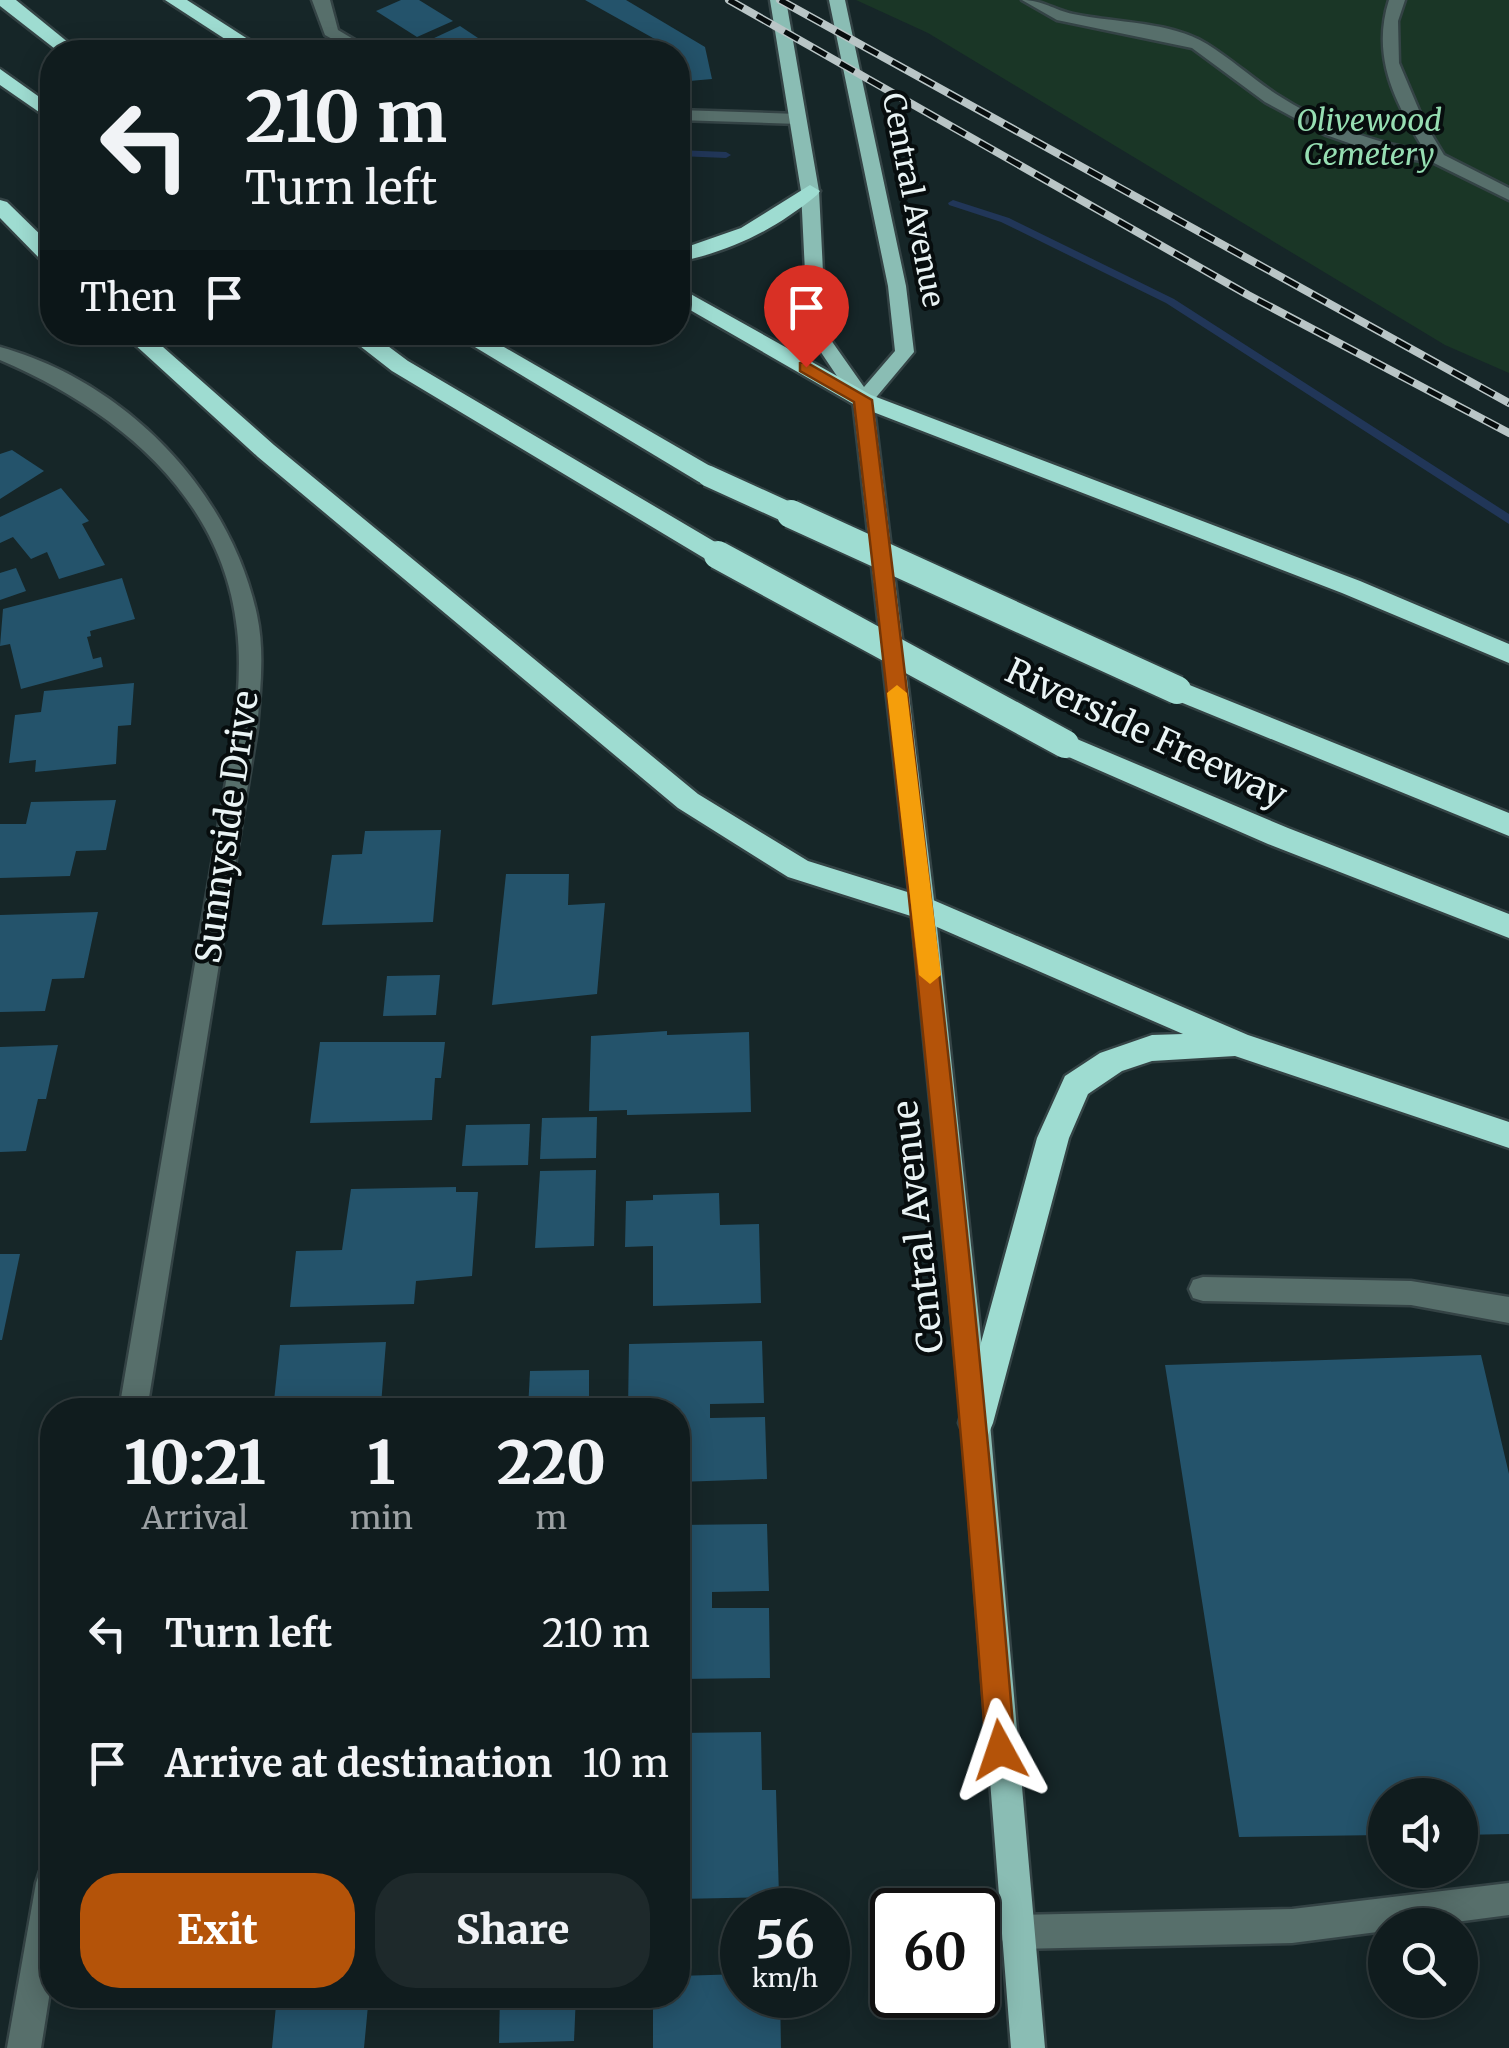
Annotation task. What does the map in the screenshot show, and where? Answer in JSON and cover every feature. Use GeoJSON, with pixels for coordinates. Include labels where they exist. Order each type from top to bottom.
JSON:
{"type":"FeatureCollection","features":[{"type":"Feature","properties":{"kind":"highway"},"geometry":{"type":"LineString","coordinates":[[4,0],[55,40]]}},
{"type":"Feature","properties":{"kind":"highway"},"geometry":{"type":"LineString","coordinates":[[174,0],[239,40]]}},
{"type":"Feature","properties":{"kind":"highway"},"geometry":{"type":"LineString","coordinates":[[0,75],[40,106]]}},
{"type":"Feature","properties":{"kind":"highway"},"geometry":{"type":"LineString","coordinates":[[690,253],[766,227],[810,191]]}},
{"type":"Feature","properties":{"kind":"highway"},"geometry":{"type":"LineString","coordinates":[[0,206],[40,246]]}},
{"type":"Feature","properties":{"kind":"highway"},"geometry":{"type":"LineString","coordinates":[[690,301],[863,400],[1333,580],[1509,654]]}},
{"type":"Feature","properties":{"kind":"highway"},"geometry":{"type":"LineString","coordinates":[[147,345],[266,450],[688,801],[798,868],[923,908],[1239,1044],[1509,1135]]}},
{"type":"Feature","properties":{"kind":"highway","name":"Riverside Freeway"},"geometry":{"type":"LineString","coordinates":[[371,345],[400,366],[718,554],[1064,744],[1278,836],[1509,926]]}},
{"type":"Feature","properties":{"kind":"highway","name":"Riverside Freeway"},"geometry":{"type":"LineString","coordinates":[[483,345],[708,476],[1177,690],[1509,825]]}},
{"type":"Feature","properties":{"kind":"highway"},"geometry":{"type":"LineString","coordinates":[[976,1422],[1053,1138],[1076,1085],[1111,1062],[1152,1048],[1239,1044]]}},
{"type":"Feature","properties":{"kind":"main road","name":"Central Avenue"},"geometry":{"type":"LineString","coordinates":[[778,0],[810,191],[816,333],[863,400],[923,908],[976,1422],[1028,2048]]}},
{"type":"Feature","properties":{"kind":"main road","name":"Central Avenue"},"geometry":{"type":"LineString","coordinates":[[837,0],[897,286],[905,352],[863,400]]}},
{"type":"Feature","properties":{"kind":"street"},"geometry":{"type":"LineString","coordinates":[[1030,0],[1063,17],[1198,44],[1271,98],[1332,131],[1389,151],[1438,158],[1509,195]]}},
{"type":"Feature","properties":{"kind":"street"},"geometry":{"type":"LineString","coordinates":[[1398,0],[1390,56],[1401,99],[1438,158]]}},
{"type":"Feature","properties":{"kind":"street"},"geometry":{"type":"LineString","coordinates":[[325,1],[331,32],[345,40]]}},
{"type":"Feature","properties":{"kind":"street"},"geometry":{"type":"LineString","coordinates":[[690,115],[798,119]]}},
{"type":"Feature","properties":{"kind":"street","name":"Sunnyside Drive"},"geometry":{"type":"LineString","coordinates":[[0,353],[54,374],[93,398],[162,454],[198,494],[223,538],[246,615],[250,673],[246,729],[135,1398]]}},
{"type":"Feature","properties":{"kind":"street"},"geometry":{"type":"LineString","coordinates":[[1203,1289],[1411,1293],[1509,1310]]}},
{"type":"Feature","properties":{"kind":"street"},"geometry":{"type":"LineString","coordinates":[[1016,1932],[1292,1926],[1509,1899]]}},
{"type":"Feature","properties":{"kind":"street"},"geometry":{"type":"LineString","coordinates":[[24,2048],[40,1954]]}},
{"type":"Feature","properties":{"kind":"green space","name":"Olivewood Cemetery"},"geometry":{"type":"Polygon","coordinates":[[[856,0],[1509,0],[1509,373],[1445,345],[928,33],[856,0]]]}},
{"type":"Feature","properties":{"kind":"building"},"geometry":{"type":"Polygon","coordinates":[[[401,0],[419,0],[453,21],[417,37],[376,11],[401,0]]]}},
{"type":"Feature","properties":{"kind":"building"},"geometry":{"type":"Polygon","coordinates":[[[585,0],[626,0],[705,47],[712,79],[690,81],[690,40],[657,40],[585,0]]]}},
{"type":"Feature","properties":{"kind":"building"},"geometry":{"type":"Polygon","coordinates":[[[460,26],[481,40],[434,40],[460,26]]]}},
{"type":"Feature","properties":{"kind":"building"},"geometry":{"type":"Polygon","coordinates":[[[12,450],[44,471],[0,499],[0,454],[12,450]]]}},
{"type":"Feature","properties":{"kind":"building"},"geometry":{"type":"Polygon","coordinates":[[[61,488],[89,521],[82,524],[105,565],[59,579],[47,552],[31,559],[13,537],[0,543],[0,517],[61,488]]]}},
{"type":"Feature","properties":{"kind":"building"},"geometry":{"type":"Polygon","coordinates":[[[16,568],[26,591],[0,600],[0,573],[16,568]]]}},
{"type":"Feature","properties":{"kind":"building"},"geometry":{"type":"Polygon","coordinates":[[[122,578],[135,619],[90,631],[91,636],[87,637],[93,659],[101,657],[103,667],[21,689],[10,644],[0,646],[3,609],[122,578]]]}},
{"type":"Feature","properties":{"kind":"building"},"geometry":{"type":"Polygon","coordinates":[[[134,683],[131,725],[118,726],[116,764],[35,772],[36,760],[9,763],[15,715],[41,712],[44,691],[134,683]]]}},
{"type":"Feature","properties":{"kind":"building"},"geometry":{"type":"Polygon","coordinates":[[[116,800],[106,850],[76,851],[70,876],[0,878],[0,824],[26,824],[31,802],[116,800]]]}},
{"type":"Feature","properties":{"kind":"building"},"geometry":{"type":"Polygon","coordinates":[[[441,830],[433,922],[322,925],[332,855],[362,854],[365,831],[441,830]]]}},
{"type":"Feature","properties":{"kind":"building"},"geometry":{"type":"Polygon","coordinates":[[[506,874],[569,874],[568,905],[605,903],[597,994],[492,1005],[506,874]]]}},
{"type":"Feature","properties":{"kind":"building"},"geometry":{"type":"Polygon","coordinates":[[[98,912],[84,978],[52,979],[45,1011],[0,1012],[0,915],[98,912]]]}},
{"type":"Feature","properties":{"kind":"building"},"geometry":{"type":"Polygon","coordinates":[[[440,975],[436,1015],[383,1016],[387,976],[440,975]]]}},
{"type":"Feature","properties":{"kind":"building"},"geometry":{"type":"Polygon","coordinates":[[[667,1031],[667,1035],[749,1032],[751,1112],[627,1115],[627,1110],[589,1111],[591,1036],[667,1031]]]}},
{"type":"Feature","properties":{"kind":"building"},"geometry":{"type":"Polygon","coordinates":[[[320,1042],[445,1042],[441,1078],[435,1078],[432,1120],[310,1123],[320,1042]]]}},
{"type":"Feature","properties":{"kind":"building"},"geometry":{"type":"Polygon","coordinates":[[[58,1045],[46,1099],[38,1099],[26,1151],[0,1152],[0,1047],[58,1045]]]}},
{"type":"Feature","properties":{"kind":"building"},"geometry":{"type":"Polygon","coordinates":[[[597,1117],[596,1158],[540,1159],[542,1118],[597,1117]]]}},
{"type":"Feature","properties":{"kind":"building"},"geometry":{"type":"Polygon","coordinates":[[[530,1124],[528,1165],[462,1166],[466,1125],[530,1124]]]}},
{"type":"Feature","properties":{"kind":"building"},"geometry":{"type":"Polygon","coordinates":[[[596,1170],[594,1246],[535,1248],[540,1171],[596,1170]]]}},
{"type":"Feature","properties":{"kind":"building"},"geometry":{"type":"Polygon","coordinates":[[[456,1187],[456,1192],[478,1192],[472,1276],[416,1281],[414,1304],[290,1307],[296,1251],[342,1250],[351,1189],[456,1187]]]}},
{"type":"Feature","properties":{"kind":"building"},"geometry":{"type":"Polygon","coordinates":[[[719,1193],[720,1225],[759,1224],[761,1303],[653,1306],[653,1246],[625,1247],[626,1201],[653,1200],[653,1195],[719,1193]]]}},
{"type":"Feature","properties":{"kind":"building"},"geometry":{"type":"Polygon","coordinates":[[[0,1254],[20,1254],[2,1340],[0,1340],[0,1254]]]}},
{"type":"Feature","properties":{"kind":"building"},"geometry":{"type":"Polygon","coordinates":[[[762,1341],[764,1403],[710,1404],[710,1418],[765,1417],[767,1479],[690,1482],[690,1398],[628,1398],[629,1344],[762,1341]]]}},
{"type":"Feature","properties":{"kind":"building"},"geometry":{"type":"Polygon","coordinates":[[[386,1342],[382,1398],[274,1398],[280,1345],[386,1342]]]}},
{"type":"Feature","properties":{"kind":"building"},"geometry":{"type":"Polygon","coordinates":[[[1481,1355],[1509,1474],[1509,1834],[1478,1835],[1478,1778],[1368,1778],[1368,1835],[1239,1837],[1165,1365],[1481,1355]]]}},
{"type":"Feature","properties":{"kind":"building"},"geometry":{"type":"Polygon","coordinates":[[[589,1370],[589,1398],[529,1398],[530,1371],[589,1370]]]}},
{"type":"Feature","properties":{"kind":"building"},"geometry":{"type":"Polygon","coordinates":[[[767,1524],[769,1591],[712,1592],[712,1608],[769,1608],[770,1678],[690,1679],[690,1525],[767,1524]]]}},
{"type":"Feature","properties":{"kind":"building"},"geometry":{"type":"Polygon","coordinates":[[[761,1732],[762,1790],[776,1790],[779,1888],[720,1888],[720,1898],[690,1899],[690,1733],[761,1732]]]}},
{"type":"Feature","properties":{"kind":"building"},"geometry":{"type":"Polygon","coordinates":[[[720,1975],[720,2018],[780,2018],[781,2048],[653,2048],[653,2008],[690,2008],[690,1976],[720,1975]]]}},
{"type":"Feature","properties":{"kind":"building"},"geometry":{"type":"Polygon","coordinates":[[[276,2008],[368,2008],[364,2048],[272,2048],[276,2008]]]}},
{"type":"Feature","properties":{"kind":"building"},"geometry":{"type":"Polygon","coordinates":[[[500,2008],[575,2008],[574,2041],[499,2043],[500,2008]]]}},
{"type":"Feature","properties":{"kind":"waterway"},"geometry":{"type":"LineString","coordinates":[[690,154],[726,155]]}},
{"type":"Feature","properties":{"kind":"waterway"},"geometry":{"type":"LineString","coordinates":[[953,203],[1005,220],[1170,301],[1509,520]]}},
{"type":"Feature","properties":{"kind":"railway"},"geometry":{"type":"LineString","coordinates":[[729,0],[1248,295],[1509,433]]}},
{"type":"Feature","properties":{"kind":"railway"},"geometry":{"type":"LineString","coordinates":[[780,0],[1509,403]]}},
{"type":"Feature","properties":{"kind":"slow traffic"},"geometry":{"type":"LineString","coordinates":[[897,693],[930,975]]}},
{"type":"Feature","properties":{"kind":"route"},"geometry":{"type":"LineString","coordinates":[[806,367],[863,400],[923,908],[976,1422],[1000,1750]]}}]}
